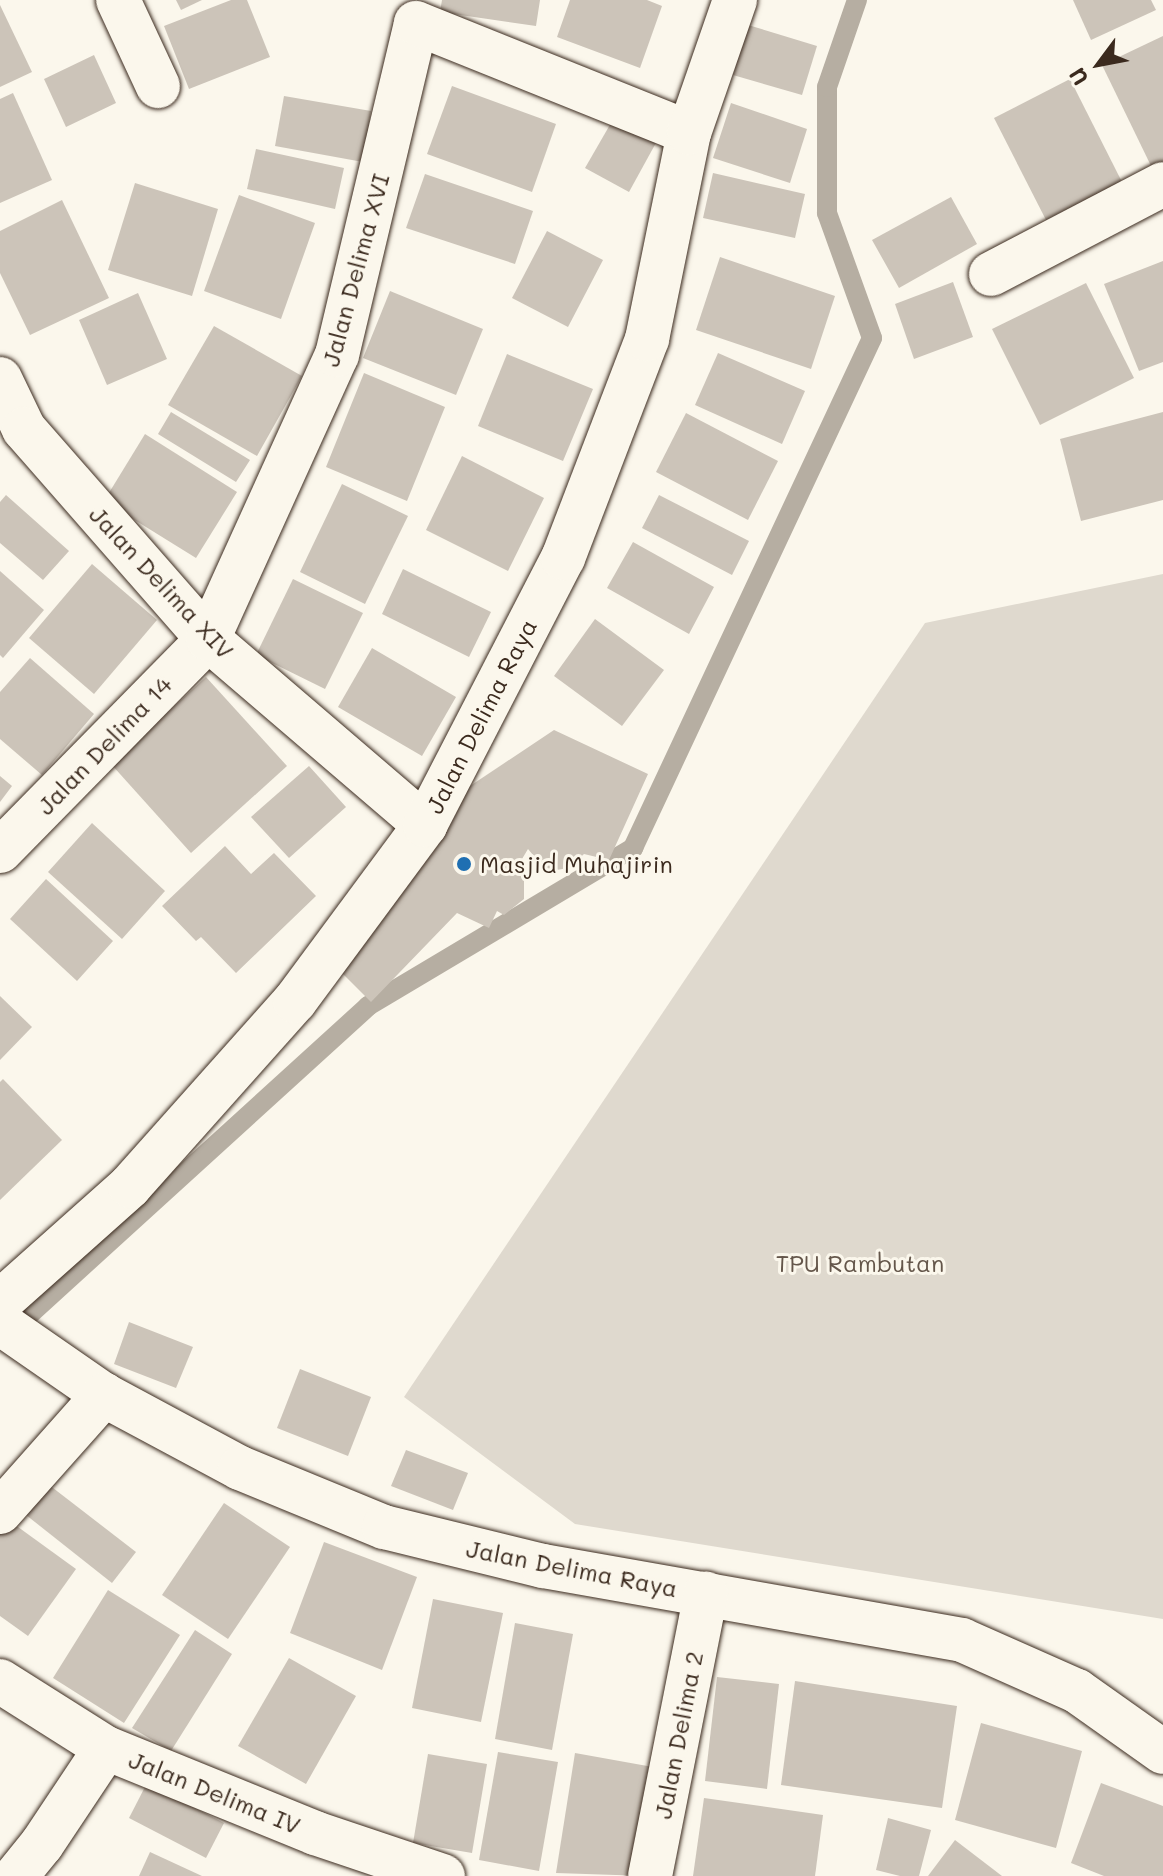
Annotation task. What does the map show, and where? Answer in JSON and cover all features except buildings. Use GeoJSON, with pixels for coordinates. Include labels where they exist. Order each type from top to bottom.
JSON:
{"type":"FeatureCollection","features":[{"type":"Feature","properties":{"kind":"street"},"geometry":{"type":"LineString","coordinates":[[118,0],[158,86]]}},
{"type":"Feature","properties":{"kind":"street","name":"Jalan Delima Raya"},"geometry":{"type":"LineString","coordinates":[[0,1302],[130,1186],[285,1012],[425,825],[563,558],[647,339],[689,133],[735,0]]}},
{"type":"Feature","properties":{"kind":"street","name":"Jalan Delima XVI"},"geometry":{"type":"LineString","coordinates":[[208,639],[337,355],[417,11],[689,133]]}},
{"type":"Feature","properties":{"kind":"street"},"geometry":{"type":"LineString","coordinates":[[991,274],[1163,184]]}},
{"type":"Feature","properties":{"kind":"street","name":"Jalan Delima XIV"},"geometry":{"type":"LineString","coordinates":[[0,379],[12,442],[208,639],[425,825]]}},
{"type":"Feature","properties":{"kind":"street","name":"Jalan Delima 14"},"geometry":{"type":"LineString","coordinates":[[0,851],[208,639]]}},
{"type":"Feature","properties":{"kind":"street","name":"Jalan Delima Raya"},"geometry":{"type":"LineString","coordinates":[[0,1323],[104,1395],[240,1468],[384,1527],[543,1566],[962,1640],[1077,1691],[1163,1752]]}},
{"type":"Feature","properties":{"kind":"street"},"geometry":{"type":"LineString","coordinates":[[0,1512],[104,1395]]}},
{"type":"Feature","properties":{"kind":"street","name":"Jalan Delima 2"},"geometry":{"type":"LineString","coordinates":[[650,1876],[706,1594]]}},
{"type":"Feature","properties":{"kind":"street","name":"Jalan Delima IV"},"geometry":{"type":"LineString","coordinates":[[0,1681],[106,1748],[315,1833],[443,1876]]}},
{"type":"Feature","properties":{"kind":"street"},"geometry":{"type":"LineString","coordinates":[[16,1876],[42,1844],[106,1748]]}},
{"type":"Feature","properties":{"kind":"green space","name":"TPU Rambutan"},"geometry":{"type":"Polygon","coordinates":[[[1163,574],[1163,1619],[575,1524],[404,1397],[925,623],[1163,574]]]}},
{"type":"Feature","properties":{"kind":"waterway"},"geometry":{"type":"LineString","coordinates":[[9,1333],[368,1006],[633,848],[872,338],[827,213],[827,87],[857,0]]}},
{"type":"Feature","properties":{"kind":"place","name":"Masjid Muhajirin"},"geometry":{"type":"Point","coordinates":[464,864]}}]}
